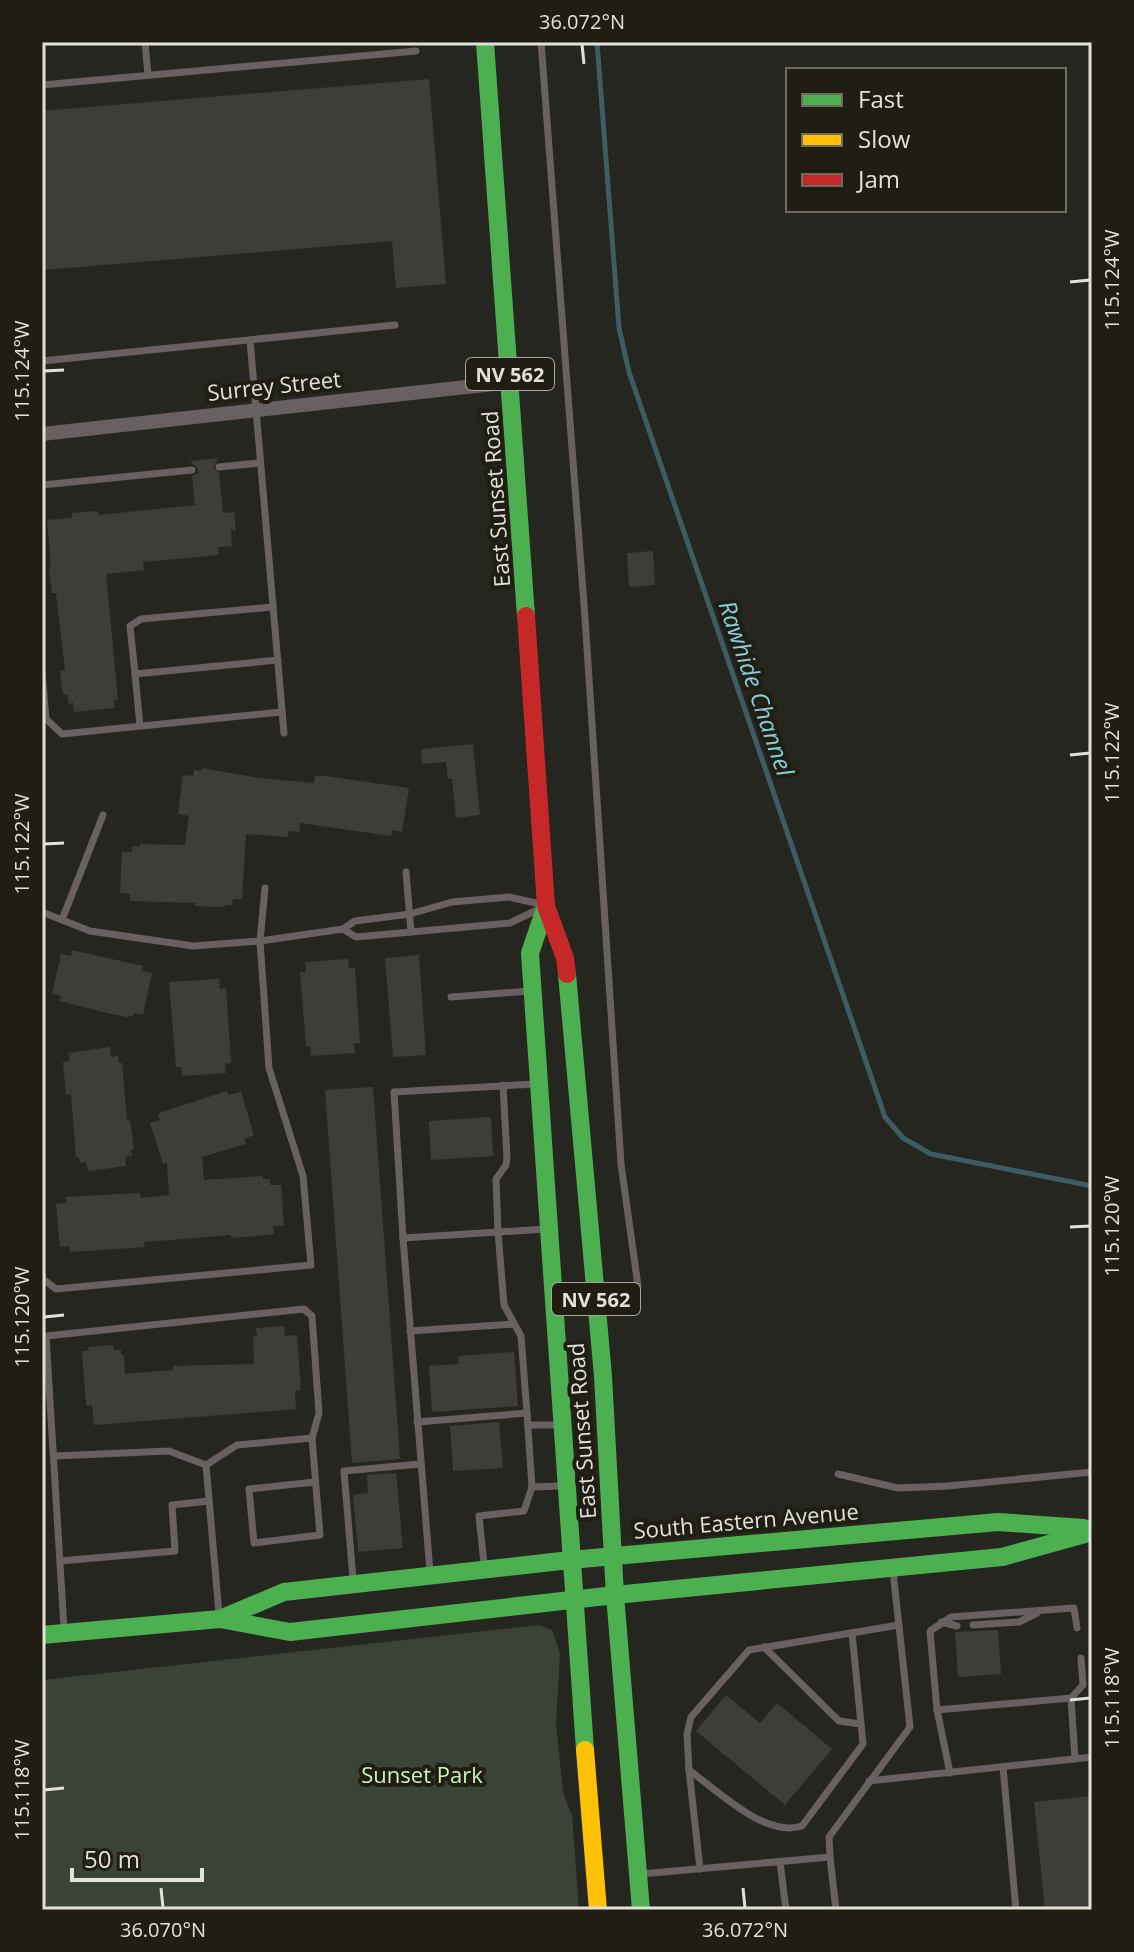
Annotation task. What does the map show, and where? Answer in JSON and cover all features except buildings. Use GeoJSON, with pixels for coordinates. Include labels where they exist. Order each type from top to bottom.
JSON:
{"type":"FeatureCollection","features":[{"type":"Feature","properties":{"kind":"main road","name":"East Sunset Road"},"geometry":{"type":"LineString","coordinates":[[485,42],[546,906],[565,958],[574,1042],[603,1376],[615,1595],[641,1910]]}},
{"type":"Feature","properties":{"kind":"main road","name":"East Sunset Road"},"geometry":{"type":"LineString","coordinates":[[546,906],[530,953],[570,1560],[598,1910]]}},
{"type":"Feature","properties":{"kind":"main road","name":"South Eastern Avenue"},"geometry":{"type":"LineString","coordinates":[[220,1619],[284,1592],[570,1560],[998,1522],[1092,1530]]}},
{"type":"Feature","properties":{"kind":"main road","name":"South Eastern Avenue"},"geometry":{"type":"LineString","coordinates":[[42,1635],[220,1619],[290,1632],[615,1595],[1002,1557],[1092,1530]]}},
{"type":"Feature","properties":{"kind":"street","name":"Surrey Street"},"geometry":{"type":"LineString","coordinates":[[42,434],[511,382]]}},
{"type":"Feature","properties":{"kind":"lane"},"geometry":{"type":"LineString","coordinates":[[145,42],[148,75]]}},
{"type":"Feature","properties":{"kind":"lane"},"geometry":{"type":"LineString","coordinates":[[541,42],[585,618],[621,1164],[638,1286]]}},
{"type":"Feature","properties":{"kind":"lane"},"geometry":{"type":"LineString","coordinates":[[42,85],[416,51]]}},
{"type":"Feature","properties":{"kind":"lane"},"geometry":{"type":"LineString","coordinates":[[42,361],[395,325]]}},
{"type":"Feature","properties":{"kind":"lane"},"geometry":{"type":"LineString","coordinates":[[250,340],[284,733]]}},
{"type":"Feature","properties":{"kind":"lane"},"geometry":{"type":"LineString","coordinates":[[219,467],[260,463]]}},
{"type":"Feature","properties":{"kind":"lane"},"geometry":{"type":"LineString","coordinates":[[42,485],[192,470]]}},
{"type":"Feature","properties":{"kind":"lane"},"geometry":{"type":"LineString","coordinates":[[140,726],[130,626],[141,619],[273,607]]}},
{"type":"Feature","properties":{"kind":"lane"},"geometry":{"type":"LineString","coordinates":[[135,674],[278,660]]}},
{"type":"Feature","properties":{"kind":"lane"},"geometry":{"type":"LineString","coordinates":[[42,672],[46,719],[62,734],[282,712]]}},
{"type":"Feature","properties":{"kind":"lane"},"geometry":{"type":"LineString","coordinates":[[62,920],[103,815]]}},
{"type":"Feature","properties":{"kind":"lane"},"geometry":{"type":"LineString","coordinates":[[406,872],[411,932]]}},
{"type":"Feature","properties":{"kind":"lane"},"geometry":{"type":"LineString","coordinates":[[42,1273],[43,1279],[56,1289],[311,1265],[303,1176],[269,1068],[260,941],[265,888]]}},
{"type":"Feature","properties":{"kind":"lane"},"geometry":{"type":"LineString","coordinates":[[42,912],[90,931],[193,946],[260,941],[343,929],[355,921],[410,914],[452,902],[509,897],[546,906]]}},
{"type":"Feature","properties":{"kind":"lane"},"geometry":{"type":"LineString","coordinates":[[343,929],[356,937],[510,923],[546,906]]}},
{"type":"Feature","properties":{"kind":"lane"},"geometry":{"type":"LineString","coordinates":[[451,997],[532,991]]}},
{"type":"Feature","properties":{"kind":"lane"},"geometry":{"type":"LineString","coordinates":[[430,1575],[394,1092],[539,1084]]}},
{"type":"Feature","properties":{"kind":"lane"},"geometry":{"type":"LineString","coordinates":[[485,1569],[479,1516],[524,1511],[532,1487],[521,1336],[505,1312],[498,1232],[496,1179],[506,1165],[507,1157],[503,1085]]}},
{"type":"Feature","properties":{"kind":"lane"},"geometry":{"type":"LineString","coordinates":[[403,1238],[548,1229]]}},
{"type":"Feature","properties":{"kind":"lane"},"geometry":{"type":"LineString","coordinates":[[65,1633],[46,1336],[304,1309],[312,1316],[319,1413],[312,1438],[320,1535],[254,1543],[249,1489],[315,1482]]}},
{"type":"Feature","properties":{"kind":"lane"},"geometry":{"type":"LineString","coordinates":[[410,1331],[514,1324]]}},
{"type":"Feature","properties":{"kind":"lane"},"geometry":{"type":"LineString","coordinates":[[417,1422],[527,1413]]}},
{"type":"Feature","properties":{"kind":"lane"},"geometry":{"type":"LineString","coordinates":[[528,1425],[561,1425]]}},
{"type":"Feature","properties":{"kind":"lane"},"geometry":{"type":"LineString","coordinates":[[206,1465],[237,1445],[312,1438]]}},
{"type":"Feature","properties":{"kind":"lane"},"geometry":{"type":"LineString","coordinates":[[55,1456],[169,1451],[206,1465]]}},
{"type":"Feature","properties":{"kind":"lane"},"geometry":{"type":"LineString","coordinates":[[354,1584],[344,1471],[420,1464]]}},
{"type":"Feature","properties":{"kind":"lane"},"geometry":{"type":"LineString","coordinates":[[206,1465],[220,1619]]}},
{"type":"Feature","properties":{"kind":"lane"},"geometry":{"type":"LineString","coordinates":[[838,1474],[898,1488],[1092,1472]]}},
{"type":"Feature","properties":{"kind":"lane"},"geometry":{"type":"LineString","coordinates":[[532,1487],[565,1486]]}},
{"type":"Feature","properties":{"kind":"lane"},"geometry":{"type":"LineString","coordinates":[[60,1561],[175,1551],[172,1505],[209,1501]]}},
{"type":"Feature","properties":{"kind":"lane"},"geometry":{"type":"LineString","coordinates":[[836,1910],[829,1837],[910,1727],[893,1569]]}},
{"type":"Feature","properties":{"kind":"lane"},"geometry":{"type":"LineString","coordinates":[[950,1773],[937,1710],[930,1631],[951,1617],[1074,1608],[1077,1628]]}},
{"type":"Feature","properties":{"kind":"lane"},"geometry":{"type":"LineString","coordinates":[[973,1625],[1019,1622],[1042,1611]]}},
{"type":"Feature","properties":{"kind":"lane"},"geometry":{"type":"LineString","coordinates":[[941,1622],[957,1626]]}},
{"type":"Feature","properties":{"kind":"lane"},"geometry":{"type":"LineString","coordinates":[[700,1869],[689,1770],[687,1734],[691,1717],[749,1650],[899,1625]]}},
{"type":"Feature","properties":{"kind":"lane"},"geometry":{"type":"LineString","coordinates":[[689,1770],[766,1825],[790,1830],[802,1826],[863,1744],[852,1633]]}},
{"type":"Feature","properties":{"kind":"lane"},"geometry":{"type":"LineString","coordinates":[[764,1647],[839,1721],[861,1724]]}},
{"type":"Feature","properties":{"kind":"lane"},"geometry":{"type":"LineString","coordinates":[[937,1710],[1071,1698],[1083,1685],[1081,1658]]}},
{"type":"Feature","properties":{"kind":"lane"},"geometry":{"type":"LineString","coordinates":[[1071,1698],[1075,1759]]}},
{"type":"Feature","properties":{"kind":"lane"},"geometry":{"type":"LineString","coordinates":[[869,1781],[1092,1757]]}},
{"type":"Feature","properties":{"kind":"lane"},"geometry":{"type":"LineString","coordinates":[[1003,1767],[1016,1910]]}},
{"type":"Feature","properties":{"kind":"lane"},"geometry":{"type":"LineString","coordinates":[[638,1875],[830,1857]]}},
{"type":"Feature","properties":{"kind":"lane"},"geometry":{"type":"LineString","coordinates":[[780,1862],[786,1910]]}},
{"type":"Feature","properties":{"kind":"green space","name":"Sunset Park"},"geometry":{"type":"Polygon","coordinates":[[[540,1625],[552,1630],[560,1653],[556,1723],[563,1792],[572,1816],[579,1910],[42,1910],[42,1680],[540,1625]]]}},
{"type":"Feature","properties":{"kind":"waterway","name":"Rawhide Channel"},"geometry":{"type":"LineString","coordinates":[[597,42],[619,328],[629,372],[885,1117],[903,1138],[931,1154],[1092,1186]]}},
{"type":"Feature","properties":{"kind":"traffic: fast"},"geometry":{"type":"LineString","coordinates":[[485,42],[526,616]]}},
{"type":"Feature","properties":{"kind":"traffic: fast"},"geometry":{"type":"LineString","coordinates":[[546,906],[530,953],[585,1750]]}},
{"type":"Feature","properties":{"kind":"traffic: fast"},"geometry":{"type":"LineString","coordinates":[[567,974],[603,1376],[615,1595],[641,1910]]}},
{"type":"Feature","properties":{"kind":"traffic: fast"},"geometry":{"type":"LineString","coordinates":[[220,1619],[284,1592],[570,1560],[998,1522],[1084,1528]]}},
{"type":"Feature","properties":{"kind":"traffic: fast"},"geometry":{"type":"LineString","coordinates":[[42,1635],[220,1619],[290,1632],[615,1595],[1002,1557],[1092,1532]]}},
{"type":"Feature","properties":{"kind":"traffic: slow"},"geometry":{"type":"LineString","coordinates":[[585,1750],[598,1910]]}},
{"type":"Feature","properties":{"kind":"traffic: jam"},"geometry":{"type":"LineString","coordinates":[[526,616],[546,906],[565,958],[567,974]]}}]}
